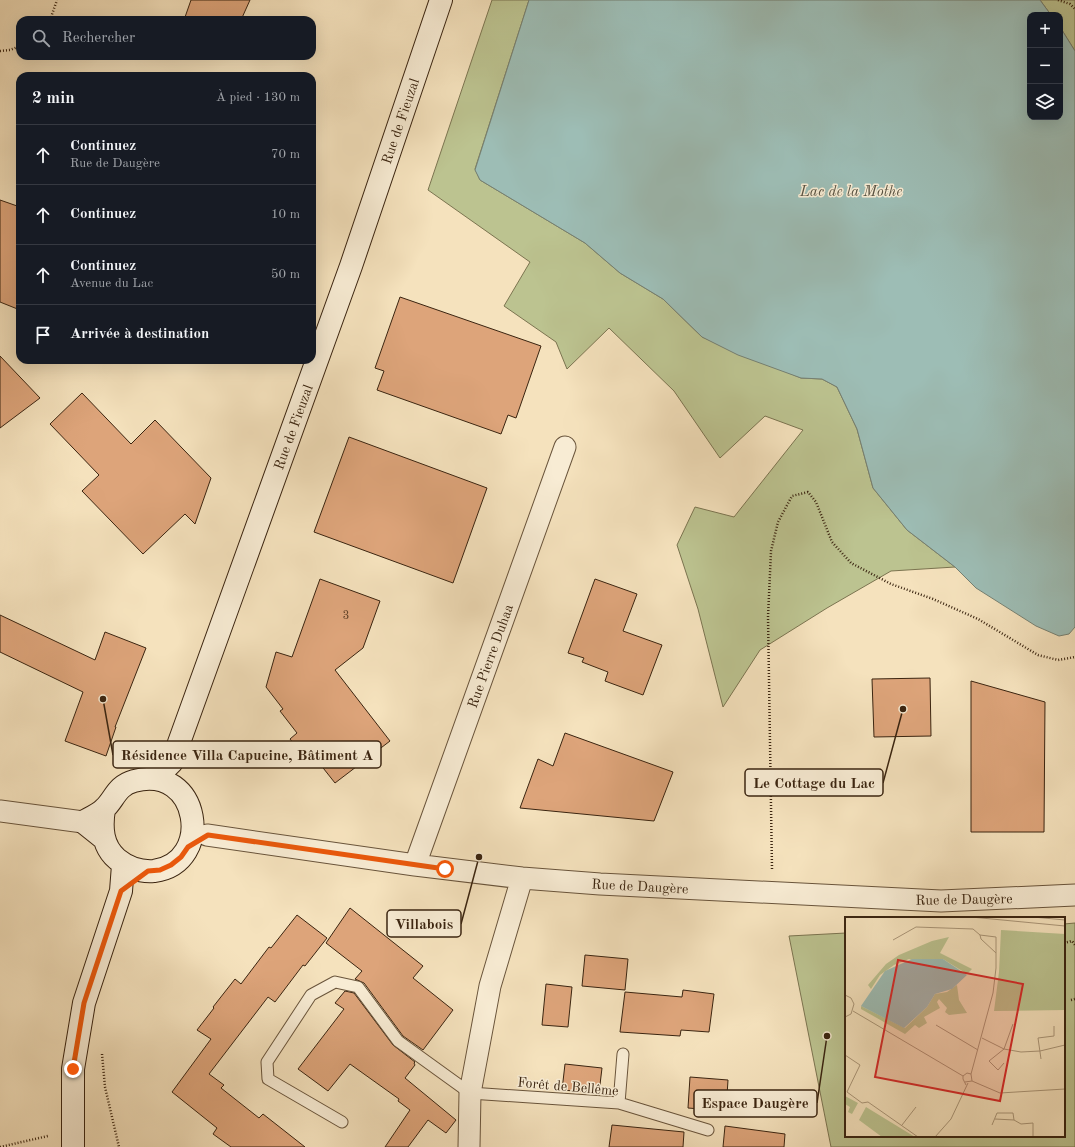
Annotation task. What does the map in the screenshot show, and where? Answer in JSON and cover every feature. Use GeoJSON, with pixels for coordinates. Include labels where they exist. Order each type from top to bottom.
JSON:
{"type":"FeatureCollection","features":[{"type":"Feature","properties":{"kind":"street","name":"Rue de Fieuzal"},"geometry":{"type":"LineString","coordinates":[[316,363],[351,266],[441,0]]}},
{"type":"Feature","properties":{"kind":"street","name":"Rue de Fieuzal"},"geometry":{"type":"LineString","coordinates":[[155,779],[172,762],[316,364]]}},
{"type":"Feature","properties":{"kind":"street","name":"Rue Pierre Duhaa"},"geometry":{"type":"LineString","coordinates":[[415,865],[565,447]]}},
{"type":"Feature","properties":{"kind":"street"},"geometry":{"type":"LineString","coordinates":[[172,762],[180,792]]}},
{"type":"Feature","properties":{"kind":"street"},"geometry":{"type":"LineString","coordinates":[[0,811],[84,822],[103,838],[115,857],[123,864],[135,870],[160,870],[171,865],[181,857],[188,847],[208,835],[193,818],[189,804],[180,792],[169,784],[155,779],[134,781],[116,792],[104,809],[84,822]]}},
{"type":"Feature","properties":{"kind":"street"},"geometry":{"type":"LineString","coordinates":[[103,838],[102,823],[104,809]]}},
{"type":"Feature","properties":{"kind":"street"},"geometry":{"type":"LineString","coordinates":[[188,847],[193,818]]}},
{"type":"Feature","properties":{"kind":"street","name":"Rue de Daugère"},"geometry":{"type":"LineString","coordinates":[[208,835],[415,865],[522,878],[771,893],[941,901],[1075,895]]}},
{"type":"Feature","properties":{"kind":"street"},"geometry":{"type":"LineString","coordinates":[[73,1147],[73,1069],[84,1003],[121,891],[123,864]]}},
{"type":"Feature","properties":{"kind":"street"},"geometry":{"type":"LineString","coordinates":[[121,891],[148,871]]}},
{"type":"Feature","properties":{"kind":"street"},"geometry":{"type":"LineString","coordinates":[[469,1147],[470,1093],[490,986],[522,878]]}},
{"type":"Feature","properties":{"kind":"lane"},"geometry":{"type":"LineString","coordinates":[[342,1122],[268,1079],[267,1062],[311,995],[335,982],[358,987],[398,1041],[470,1093]]}},
{"type":"Feature","properties":{"kind":"lane"},"geometry":{"type":"LineString","coordinates":[[619,1104],[623,1054]]}},
{"type":"Feature","properties":{"kind":"lane","name":"Forêt de Bellême"},"geometry":{"type":"LineString","coordinates":[[470,1093],[619,1104],[708,1130]]}},
{"type":"Feature","properties":{"kind":"path"},"geometry":{"type":"LineString","coordinates":[[51,16],[57,0]]}},
{"type":"Feature","properties":{"kind":"path"},"geometry":{"type":"LineString","coordinates":[[1058,0],[1070,4],[1075,9]]}},
{"type":"Feature","properties":{"kind":"path"},"geometry":{"type":"LineString","coordinates":[[0,51],[16,48]]}},
{"type":"Feature","properties":{"kind":"path"},"geometry":{"type":"LineString","coordinates":[[771,893],[768,617],[771,551],[778,522],[792,496],[808,492],[816,502],[832,542],[851,562],[891,584],[933,599],[978,619],[1038,655],[1058,660],[1075,656]]}},
{"type":"Feature","properties":{"kind":"path"},"geometry":{"type":"LineString","coordinates":[[1065,943],[1072,941],[1075,945]]}},
{"type":"Feature","properties":{"kind":"path"},"geometry":{"type":"LineString","coordinates":[[1070,1000],[1075,999]]}},
{"type":"Feature","properties":{"kind":"path"},"geometry":{"type":"LineString","coordinates":[[102,1047],[105,1087],[119,1147]]}},
{"type":"Feature","properties":{"kind":"green space"},"geometry":{"type":"Polygon","coordinates":[[[492,0],[529,0],[475,169],[480,180],[585,243],[620,273],[663,299],[702,337],[801,378],[822,379],[837,387],[857,429],[873,488],[907,530],[955,567],[891,571],[827,608],[760,650],[723,707],[698,609],[677,545],[695,507],[734,517],[803,430],[765,416],[720,458],[674,391],[609,328],[567,369],[556,342],[504,306],[530,262],[428,190],[492,0]]]}},
{"type":"Feature","properties":{"kind":"green space"},"geometry":{"type":"Polygon","coordinates":[[[1040,0],[1075,0],[1075,51],[1063,32],[1063,12],[1049,12],[1040,0]]]}},
{"type":"Feature","properties":{"kind":"green space"},"geometry":{"type":"Polygon","coordinates":[[[1075,923],[1075,1147],[831,1147],[789,936],[845,933],[845,1137],[1065,1137],[1065,924],[1075,923]]]}},
{"type":"Feature","properties":{"kind":"water","name":"Lac de la Mothe"},"geometry":{"type":"Polygon","coordinates":[[[529,0],[1040,0],[1049,12],[1027,12],[1027,120],[1063,120],[1063,32],[1075,51],[1075,627],[1069,634],[1059,636],[1036,626],[976,588],[955,567],[907,530],[873,488],[857,429],[837,387],[822,379],[801,378],[738,355],[702,337],[663,299],[620,273],[585,243],[480,180],[475,170],[529,0]]]}},
{"type":"Feature","properties":{"kind":"building"},"geometry":{"type":"Polygon","coordinates":[[[191,0],[250,0],[243,16],[185,16],[191,0]]]}},
{"type":"Feature","properties":{"kind":"building"},"geometry":{"type":"Polygon","coordinates":[[[0,200],[16,206],[16,308],[0,302],[0,200]]]}},
{"type":"Feature","properties":{"kind":"building"},"geometry":{"type":"Polygon","coordinates":[[[400,297],[541,346],[516,418],[508,415],[501,434],[377,390],[384,371],[375,368],[400,297]]]}},
{"type":"Feature","properties":{"kind":"building"},"geometry":{"type":"Polygon","coordinates":[[[0,356],[40,398],[0,428],[0,356]]]}},
{"type":"Feature","properties":{"kind":"building"},"geometry":{"type":"Polygon","coordinates":[[[82,393],[131,444],[155,420],[211,478],[195,524],[185,514],[143,554],[82,491],[99,475],[50,424],[82,393]]]}},
{"type":"Feature","properties":{"kind":"building"},"geometry":{"type":"Polygon","coordinates":[[[349,437],[487,488],[453,583],[314,532],[349,437]]]}},
{"type":"Feature","properties":{"kind":"building"},"geometry":{"type":"Polygon","coordinates":[[[320,579],[380,601],[363,648],[335,670],[390,741],[335,783],[316,759],[310,765],[290,739],[297,733],[280,711],[283,709],[266,687],[276,652],[292,657],[320,579]]]}},
{"type":"Feature","properties":{"kind":"building"},"geometry":{"type":"Polygon","coordinates":[[[595,579],[637,594],[623,631],[662,645],[643,695],[605,681],[608,672],[582,662],[584,658],[568,653],[595,579]]]}},
{"type":"Feature","properties":{"kind":"building"},"geometry":{"type":"Polygon","coordinates":[[[0,615],[95,660],[105,632],[146,648],[115,727],[106,756],[65,741],[83,692],[0,652],[0,615]]]}},
{"type":"Feature","properties":{"kind":"building"},"geometry":{"type":"Polygon","coordinates":[[[930,678],[931,736],[874,737],[872,679],[930,678]]]}},
{"type":"Feature","properties":{"kind":"building"},"geometry":{"type":"Polygon","coordinates":[[[971,681],[1045,702],[1044,832],[971,832],[971,681]]]}},
{"type":"Feature","properties":{"kind":"building"},"geometry":{"type":"Polygon","coordinates":[[[565,733],[673,772],[654,821],[520,808],[538,759],[553,766],[565,733]]]}},
{"type":"Feature","properties":{"kind":"building"},"geometry":{"type":"Polygon","coordinates":[[[350,908],[423,966],[413,978],[453,1010],[423,1050],[403,1036],[364,983],[355,979],[362,971],[326,943],[350,908]]]}},
{"type":"Feature","properties":{"kind":"building"},"geometry":{"type":"Polygon","coordinates":[[[297,915],[327,938],[305,966],[303,965],[275,1002],[268,997],[209,1074],[224,1085],[221,1088],[259,1118],[263,1114],[305,1147],[231,1147],[213,1134],[217,1128],[172,1092],[211,1039],[197,1030],[214,1008],[213,1007],[235,979],[241,984],[269,947],[271,948],[297,915]]]}},
{"type":"Feature","properties":{"kind":"building"},"geometry":{"type":"Polygon","coordinates":[[[585,955],[628,959],[625,990],[582,986],[585,955]]]}},
{"type":"Feature","properties":{"kind":"building"},"geometry":{"type":"Polygon","coordinates":[[[546,984],[572,987],[568,1027],[542,1025],[546,984]]]}},
{"type":"Feature","properties":{"kind":"building"},"geometry":{"type":"Polygon","coordinates":[[[683,990],[714,994],[709,1032],[681,1030],[680,1036],[620,1032],[625,992],[682,997],[683,990]]]}},
{"type":"Feature","properties":{"kind":"building"},"geometry":{"type":"Polygon","coordinates":[[[345,991],[354,993],[393,1045],[415,1062],[415,1065],[405,1078],[456,1120],[446,1133],[428,1120],[408,1147],[385,1147],[410,1110],[398,1101],[399,1099],[350,1064],[328,1091],[298,1069],[344,1009],[335,1003],[345,991]]]}},
{"type":"Feature","properties":{"kind":"building"},"geometry":{"type":"Polygon","coordinates":[[[565,1064],[602,1068],[599,1093],[562,1090],[565,1064]]]}},
{"type":"Feature","properties":{"kind":"building"},"geometry":{"type":"Polygon","coordinates":[[[690,1077],[728,1080],[726,1111],[688,1108],[690,1077]]]}},
{"type":"Feature","properties":{"kind":"building"},"geometry":{"type":"Polygon","coordinates":[[[612,1125],[684,1132],[683,1147],[609,1147],[612,1125]]]}},
{"type":"Feature","properties":{"kind":"building"},"geometry":{"type":"Polygon","coordinates":[[[725,1126],[785,1134],[784,1147],[723,1147],[725,1126]]]}},
{"type":"Feature","properties":{"kind":"place","name":"Résidence Villa Capucine, Bâtiment A"},"geometry":{"type":"Point","coordinates":[103,699]}},
{"type":"Feature","properties":{"kind":"place","name":"Le Cottage du Lac"},"geometry":{"type":"Point","coordinates":[903,709]}},
{"type":"Feature","properties":{"kind":"place","name":"Villabois"},"geometry":{"type":"Point","coordinates":[479,857]}},
{"type":"Feature","properties":{"kind":"place","name":"Espace Daugère"},"geometry":{"type":"Point","coordinates":[827,1036]}},
{"type":"Feature","properties":{"kind":"route"},"geometry":{"type":"LineString","coordinates":[[73,1069],[84,1003],[121,891],[148,871],[160,870],[171,865],[181,857],[188,847],[208,835],[445,869]]}}]}
